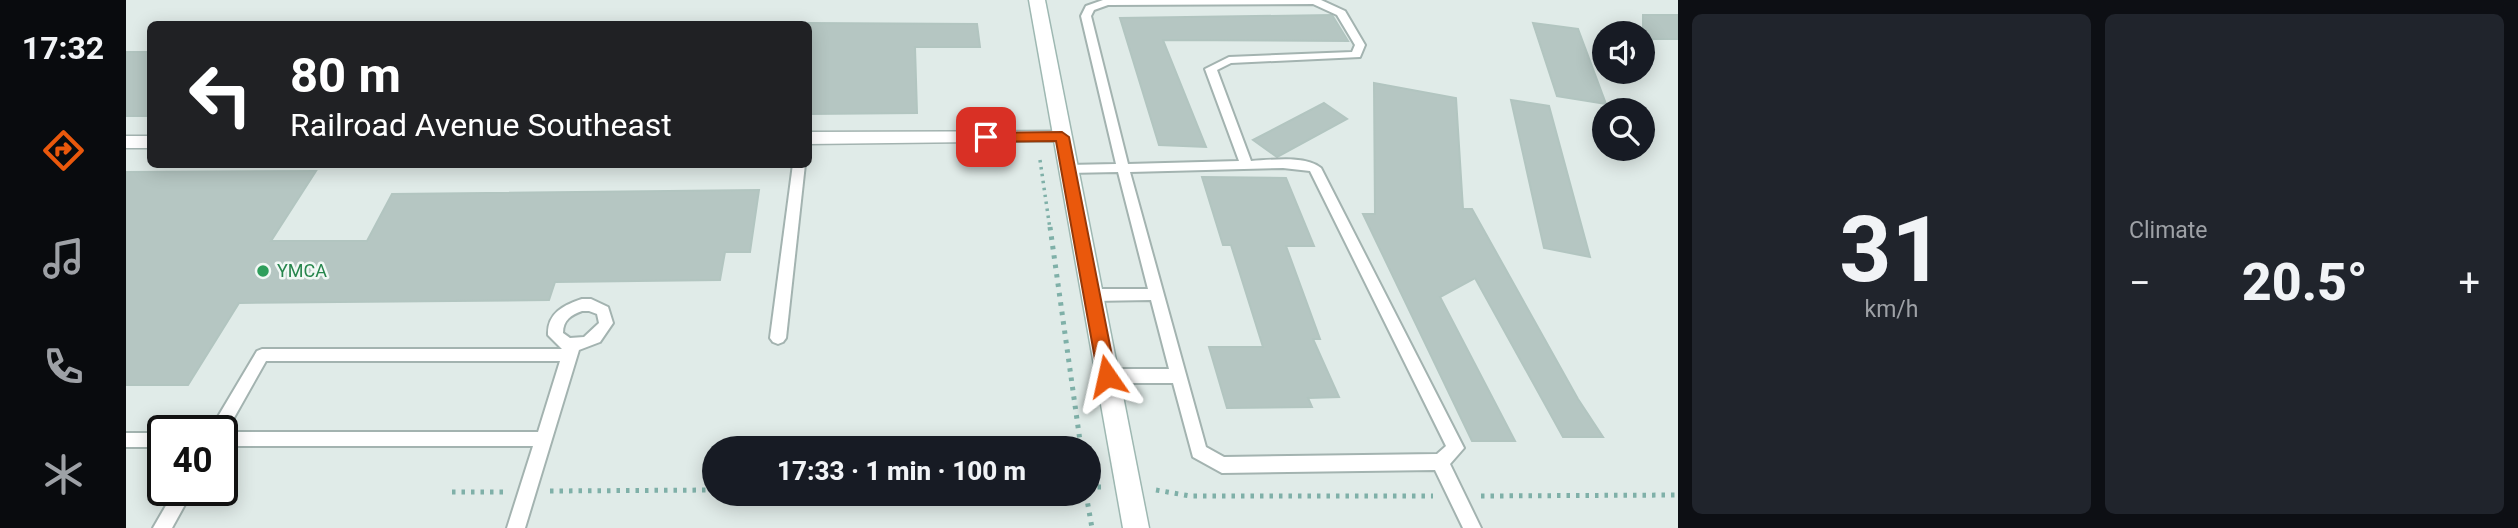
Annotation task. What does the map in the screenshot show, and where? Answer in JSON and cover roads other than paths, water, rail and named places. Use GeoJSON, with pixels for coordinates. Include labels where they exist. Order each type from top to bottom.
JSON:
{"type":"FeatureCollection","features":[{"type":"Feature","properties":{"kind":"street"},"geometry":{"type":"LineString","coordinates":[[1037,0],[1136,528]]}},
{"type":"Feature","properties":{"kind":"street"},"geometry":{"type":"LineString","coordinates":[[812,138],[1062,137]]}},
{"type":"Feature","properties":{"kind":"street"},"geometry":{"type":"LineString","coordinates":[[126,142],[147,142]]}},
{"type":"Feature","properties":{"kind":"lane"},"geometry":{"type":"LineString","coordinates":[[1068,169],[1123,168],[1247,166],[1302,165],[1315,168],[1456,448],[1440,461],[1222,465],[1199,452],[1123,168],[1086,16],[1090,8],[1107,2],[1315,1],[1341,13],[1360,45],[1356,55],[1229,60],[1211,69],[1247,166]]}},
{"type":"Feature","properties":{"kind":"lane"},"geometry":{"type":"LineString","coordinates":[[778,338],[799,168]]}},
{"type":"Feature","properties":{"kind":"lane"},"geometry":{"type":"LineString","coordinates":[[1092,295],[1156,294]]}},
{"type":"Feature","properties":{"kind":"lane"},"geometry":{"type":"LineString","coordinates":[[227,415],[262,355],[572,350],[516,528]]}},
{"type":"Feature","properties":{"kind":"lane"},"geometry":{"type":"LineString","coordinates":[[1107,376],[1178,376]]}},
{"type":"Feature","properties":{"kind":"lane"},"geometry":{"type":"LineString","coordinates":[[238,439],[544,439]]}},
{"type":"Feature","properties":{"kind":"lane"},"geometry":{"type":"LineString","coordinates":[[126,440],[147,440]]}},
{"type":"Feature","properties":{"kind":"lane"},"geometry":{"type":"LineString","coordinates":[[1440,461],[1472,528]]}},
{"type":"Feature","properties":{"kind":"lane"},"geometry":{"type":"LineString","coordinates":[[163,528],[175,506]]}},
{"type":"Feature","properties":{"kind":"place","name":"YMCA"},"geometry":{"type":"Point","coordinates":[263,271]}}]}
